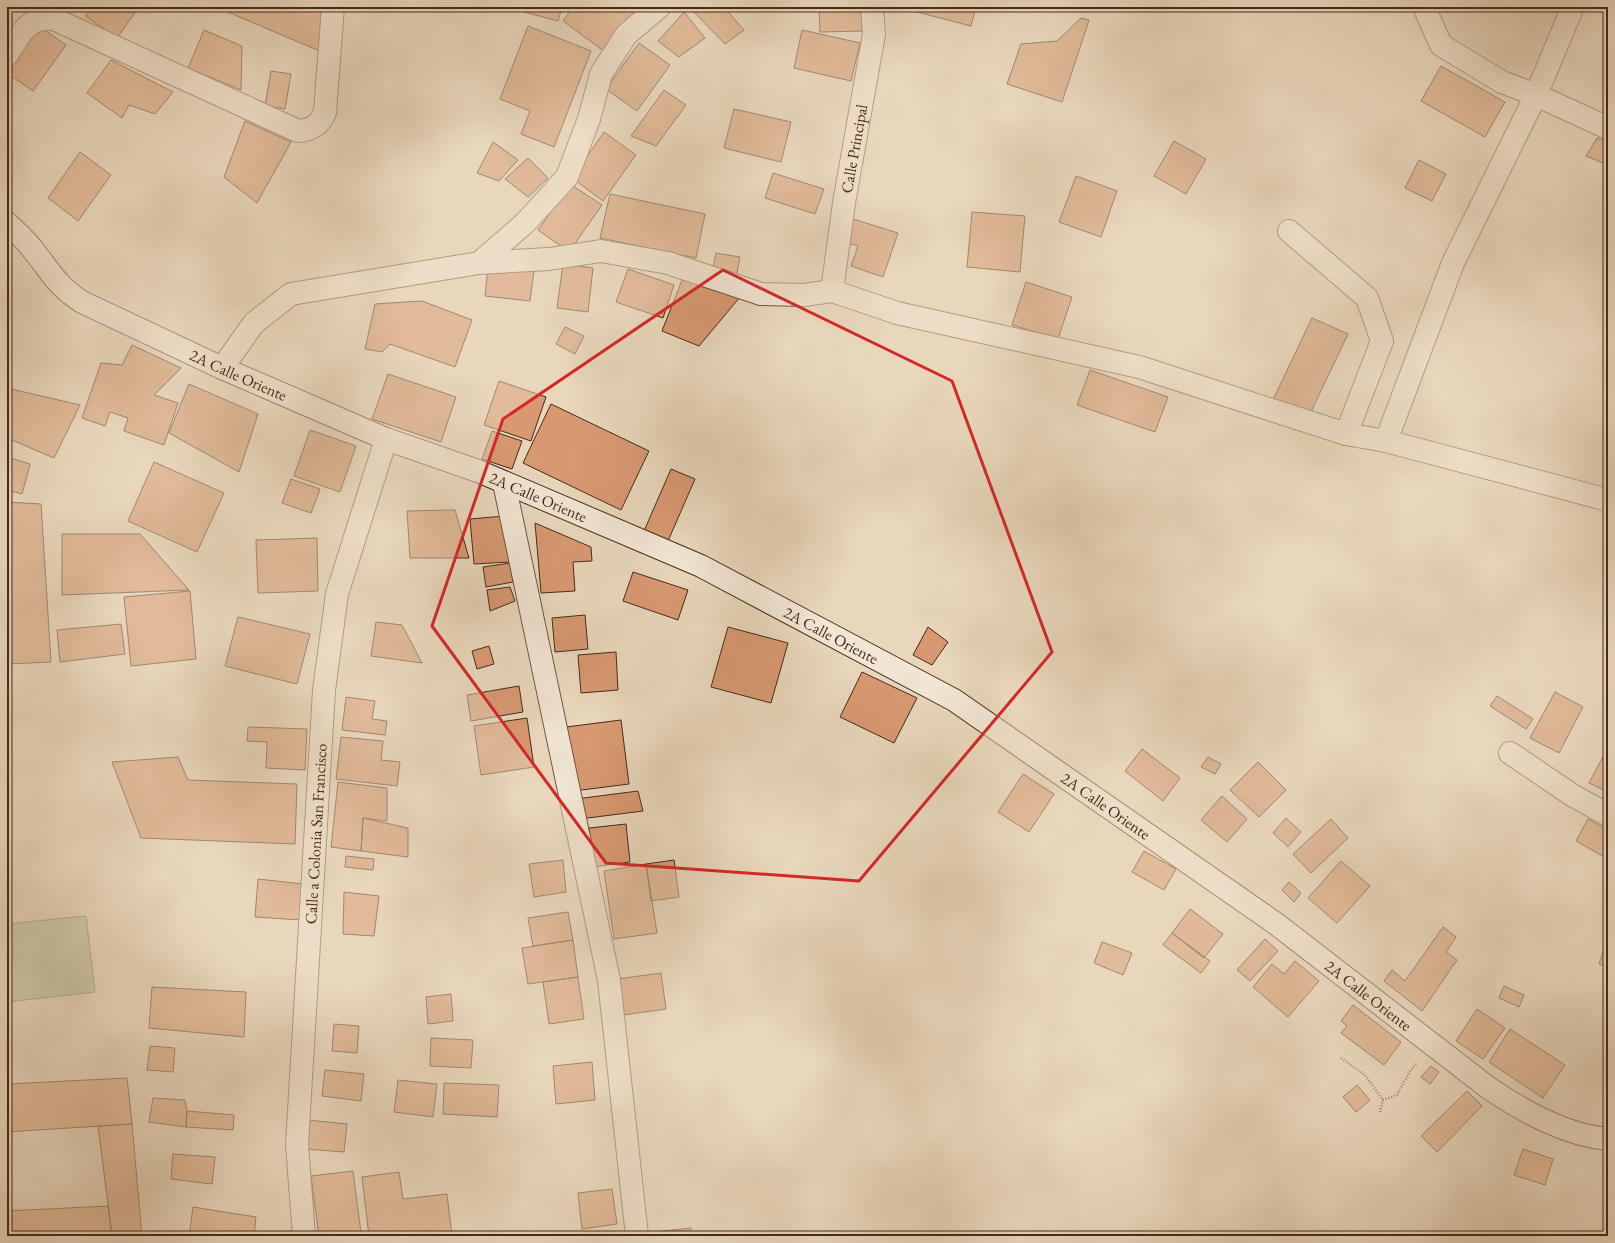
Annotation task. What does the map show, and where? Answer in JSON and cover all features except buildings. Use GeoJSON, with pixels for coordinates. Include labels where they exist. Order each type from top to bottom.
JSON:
{"type":"FeatureCollection","features":[{"type":"Feature","properties":{"kind":"street"},"geometry":{"type":"LineString","coordinates":[[7,55],[30,24],[37,19],[54,19],[298,131],[306,130],[318,125],[325,112],[333,7]]}},
{"type":"Feature","properties":{"kind":"street"},"geometry":{"type":"LineString","coordinates":[[478,263],[525,223],[567,177],[588,119],[601,74],[626,35],[659,7]]}},
{"type":"Feature","properties":{"kind":"street","name":"Calle Principal"},"geometry":{"type":"LineString","coordinates":[[832,291],[844,202],[874,34],[872,7]]}},
{"type":"Feature","properties":{"kind":"street"},"geometry":{"type":"LineString","coordinates":[[1424,7],[1441,44],[1502,82],[1536,95],[1608,128]]}},
{"type":"Feature","properties":{"kind":"street"},"geometry":{"type":"LineString","coordinates":[[1386,441],[1453,263],[1536,95],[1571,12],[1571,7]]}},
{"type":"Feature","properties":{"kind":"street","name":"2A Calle Oriente"},"geometry":{"type":"LineString","coordinates":[[7,223],[33,249],[54,279],[68,293],[77,299],[222,368],[386,439],[478,471],[701,566],[954,700],[1275,924],[1490,1089],[1532,1115],[1573,1131],[1608,1139]]}},
{"type":"Feature","properties":{"kind":"street"},"geometry":{"type":"LineString","coordinates":[[1289,231],[1367,298],[1382,341],[1346,434]]}},
{"type":"Feature","properties":{"kind":"street"},"geometry":{"type":"LineString","coordinates":[[222,368],[254,323],[291,294],[478,263],[549,259],[601,251],[668,263],[760,294],[804,295],[832,291],[897,313],[1140,367],[1346,434],[1386,441],[1608,500]]}},
{"type":"Feature","properties":{"kind":"street","name":"Calle a Colonia San Francisco"},"geometry":{"type":"LineString","coordinates":[[304,1236],[297,1145],[324,690],[337,594],[386,439]]}},
{"type":"Feature","properties":{"kind":"street"},"geometry":{"type":"LineString","coordinates":[[504,483],[609,980],[637,1236]]}},
{"type":"Feature","properties":{"kind":"street"},"geometry":{"type":"LineString","coordinates":[[1510,753],[1572,795],[1608,815]]}},
{"type":"Feature","properties":{"kind":"path"},"geometry":{"type":"LineString","coordinates":[[1383,1100],[1397,1095],[1410,1071],[1424,1055],[1429,1043]]}},
{"type":"Feature","properties":{"kind":"path"},"geometry":{"type":"LineString","coordinates":[[1341,1058],[1365,1075],[1383,1100],[1380,1112]]}},
{"type":"Feature","properties":{"kind":"highlighted area"},"geometry":{"type":"Polygon","coordinates":[[[723,270],[952,381],[1052,652],[859,881],[606,863],[432,626],[503,419],[723,270]]]}},
{"type":"Feature","properties":{"kind":"green space"},"geometry":{"type":"Polygon","coordinates":[[[86,916],[95,992],[7,1002],[7,924],[86,916]]]}}]}
